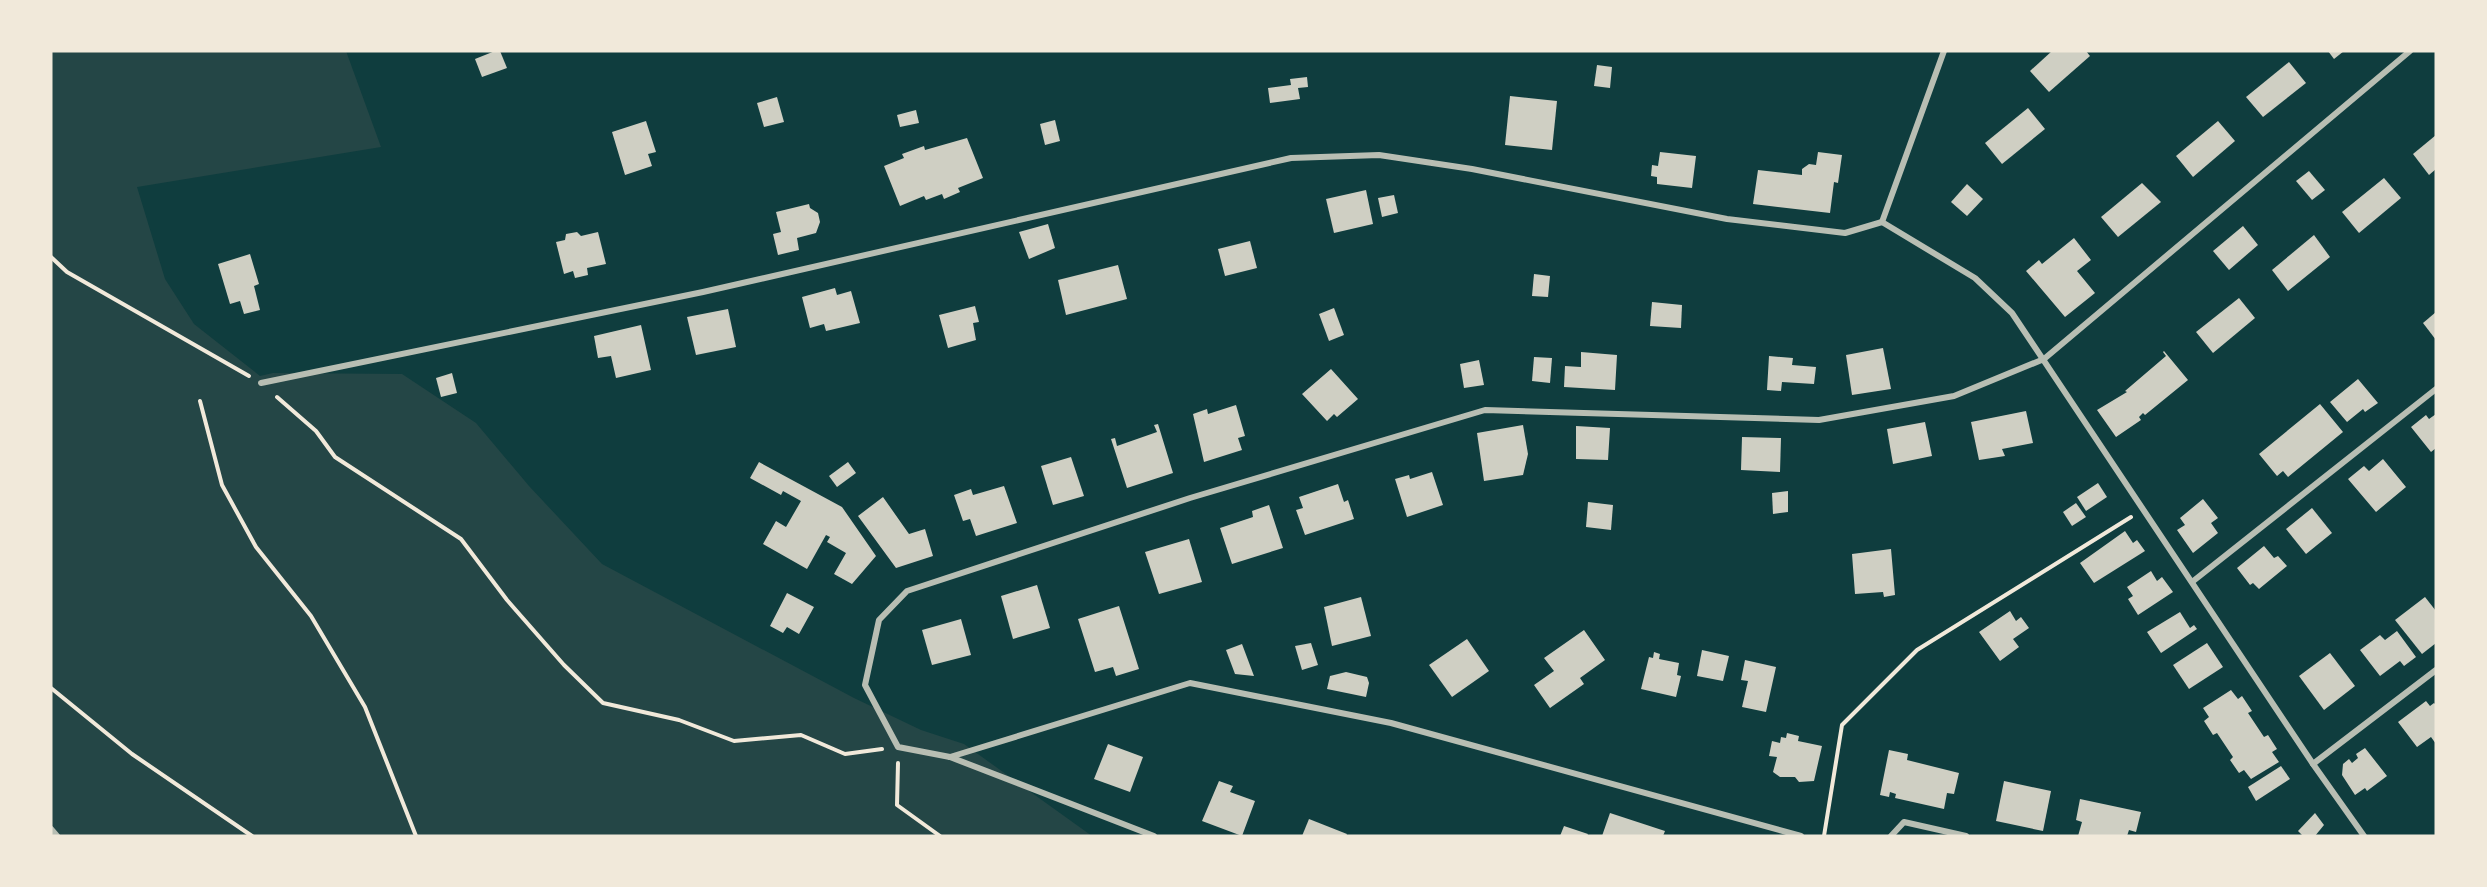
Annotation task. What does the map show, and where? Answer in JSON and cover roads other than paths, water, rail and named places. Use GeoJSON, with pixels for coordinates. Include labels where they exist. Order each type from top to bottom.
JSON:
{"type":"FeatureCollection","features":[{"type":"Feature","properties":{"kind":"street"},"geometry":{"type":"LineString","coordinates":[[1882,222],[1944,51]]}},
{"type":"Feature","properties":{"kind":"street"},"geometry":{"type":"LineString","coordinates":[[1154,836],[950,757],[898,747],[865,685],[879,620],[907,591],[1190,498],[1485,410],[1820,420],[1954,396],[2044,359],[2410,51]]}},
{"type":"Feature","properties":{"kind":"street"},"geometry":{"type":"LineString","coordinates":[[261,383],[714,289],[1292,158],[1379,155],[1472,169],[1727,219],[1845,233],[1882,222],[1975,279],[2012,313],[2313,764],[2364,836]]}},
{"type":"Feature","properties":{"kind":"street"},"geometry":{"type":"LineString","coordinates":[[2192,582],[2436,389]]}},
{"type":"Feature","properties":{"kind":"street"},"geometry":{"type":"LineString","coordinates":[[2313,764],[2436,670]]}},
{"type":"Feature","properties":{"kind":"street"},"geometry":{"type":"LineString","coordinates":[[950,757],[1190,683],[1391,723],[1801,836]]}},
{"type":"Feature","properties":{"kind":"street"},"geometry":{"type":"LineString","coordinates":[[1891,836],[1904,822],[1966,836]]}},
{"type":"Feature","properties":{"kind":"street"},"geometry":{"type":"LineString","coordinates":[[51,829],[57,836]]}}]}
